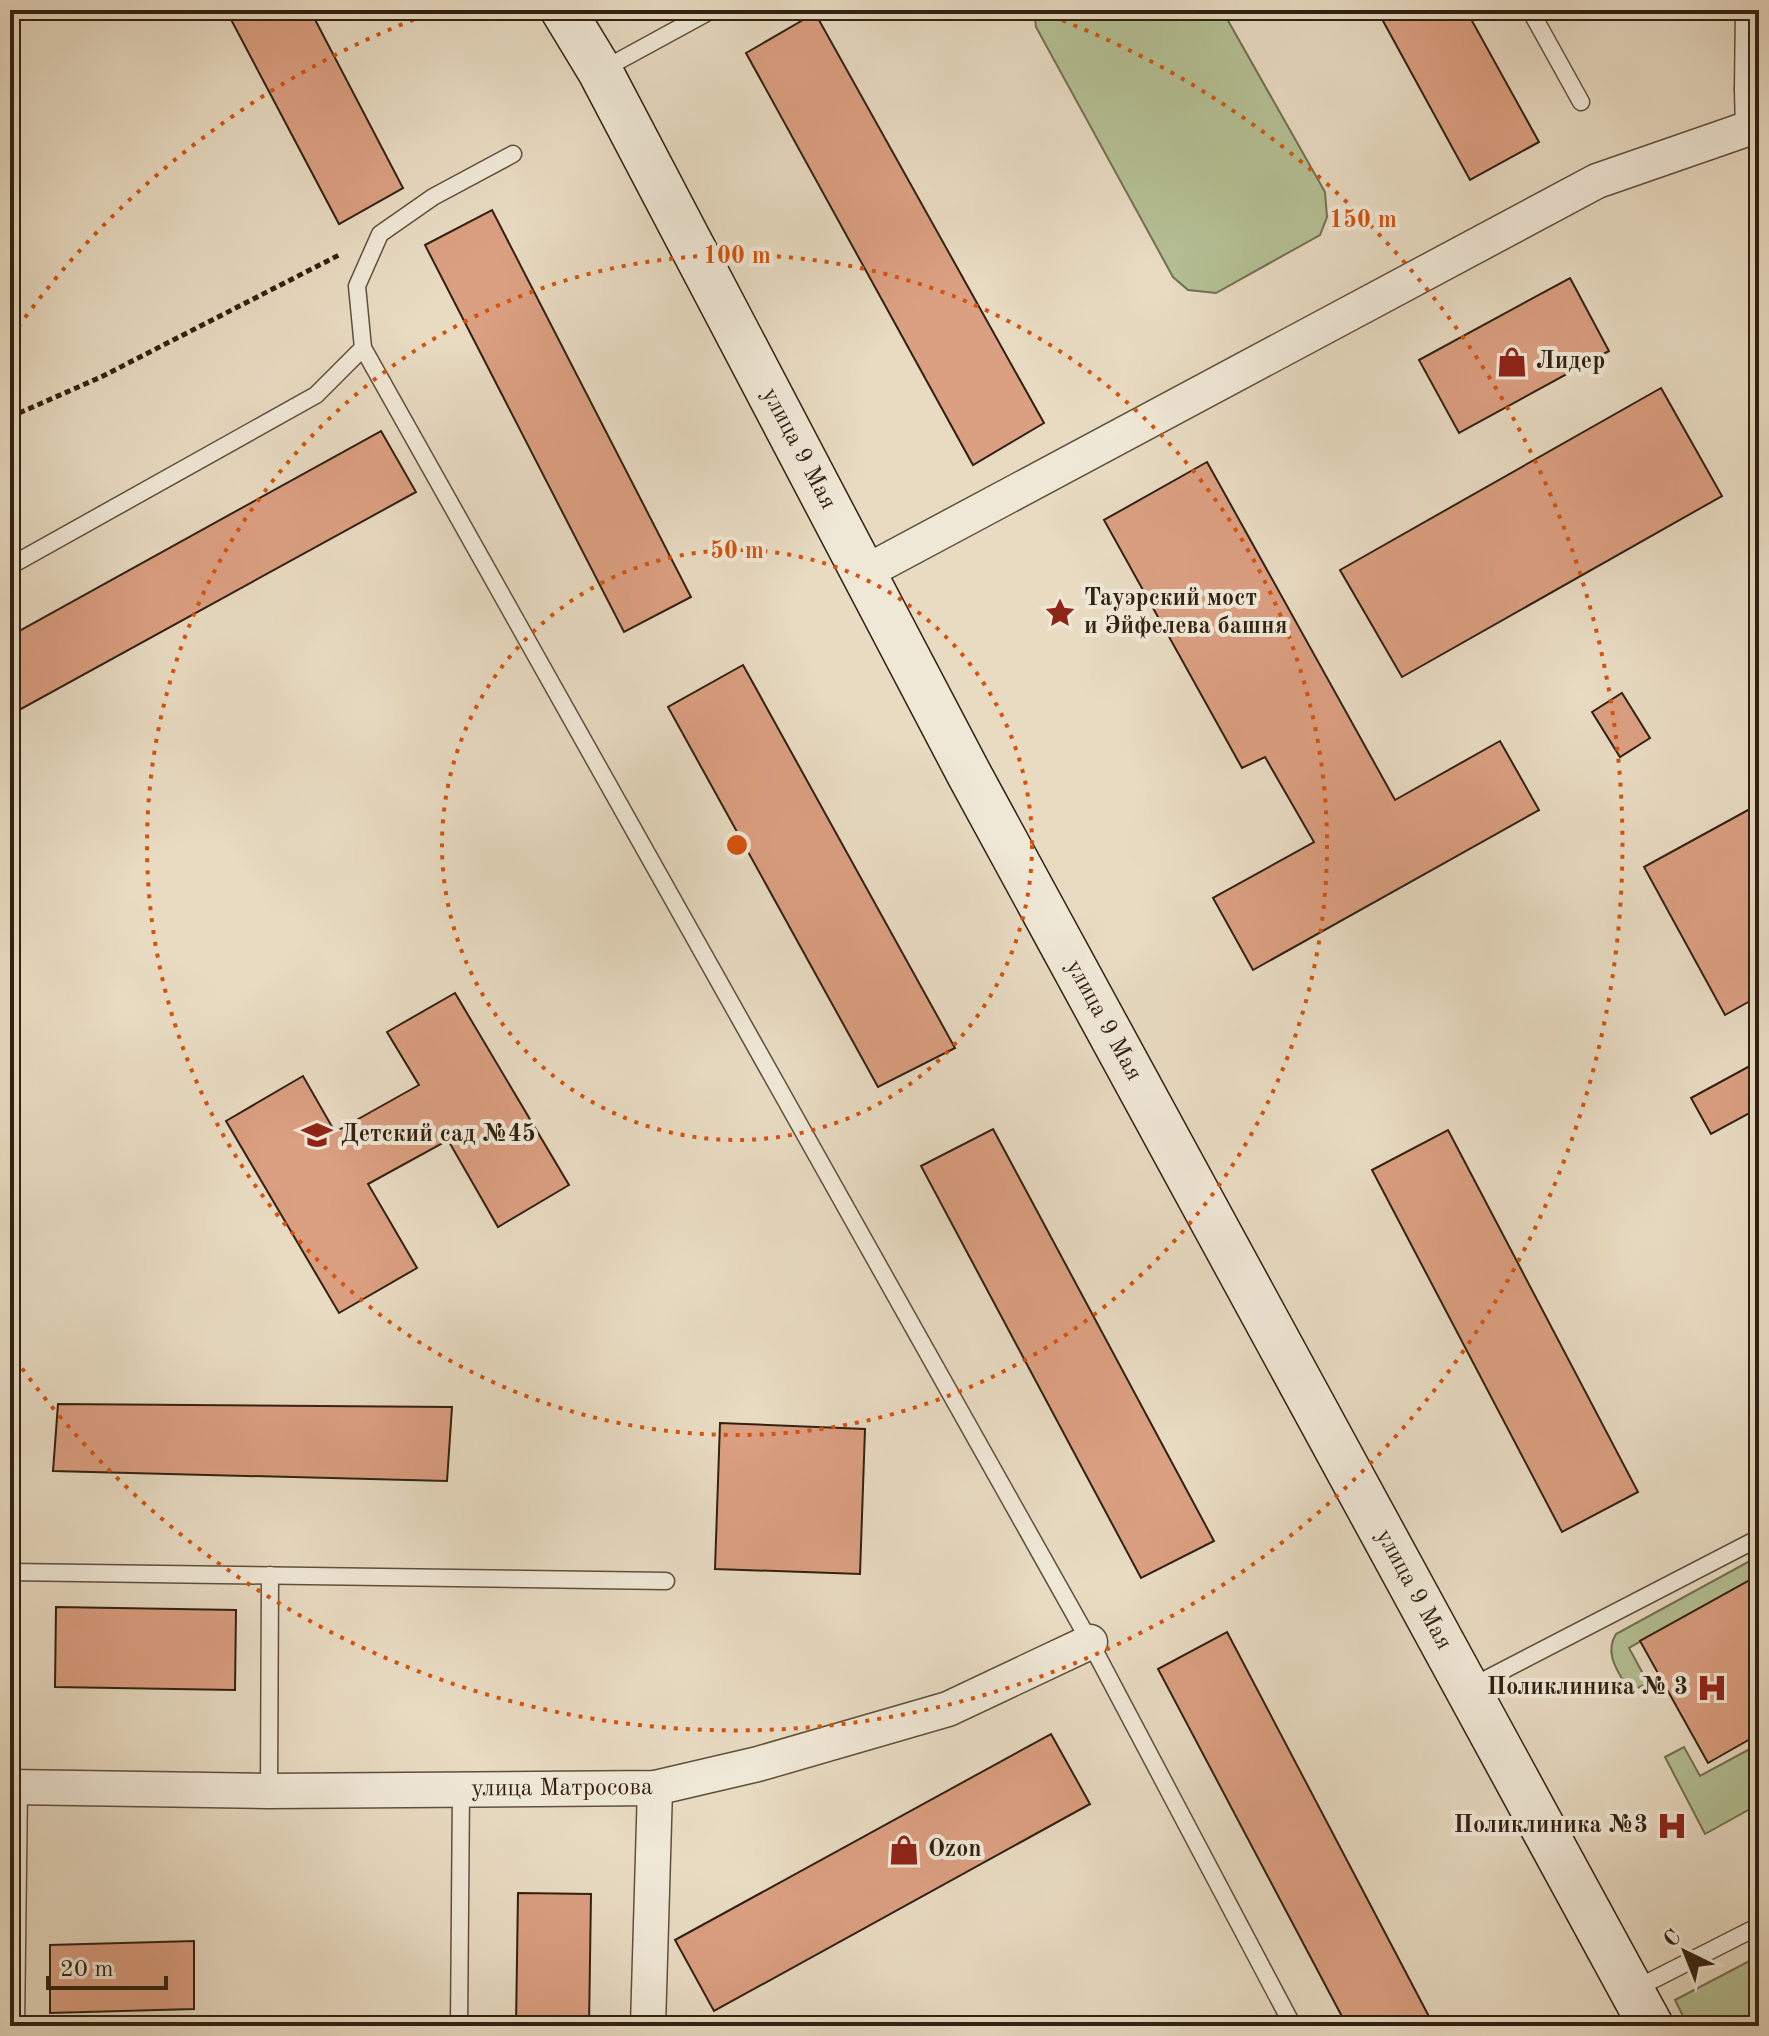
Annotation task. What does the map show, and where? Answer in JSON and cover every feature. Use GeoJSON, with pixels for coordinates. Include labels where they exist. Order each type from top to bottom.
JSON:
{"type":"FeatureCollection","features":[{"type":"Feature","properties":{"kind":"main road","name":"улица 9 Мая"},"geometry":{"type":"LineString","coordinates":[[563,10],[600,71],[969,774],[1642,2008]]}},
{"type":"Feature","properties":{"kind":"street"},"geometry":{"type":"LineString","coordinates":[[864,573],[1597,181],[1751,128]]}},
{"type":"Feature","properties":{"kind":"street","name":"улица Матросова"},"geometry":{"type":"LineString","coordinates":[[14,1787],[269,1791],[655,1788],[758,1764],[948,1709],[1090,1642]]}},
{"type":"Feature","properties":{"kind":"street"},"geometry":{"type":"LineString","coordinates":[[648,2026],[655,1788]]}},
{"type":"Feature","properties":{"kind":"lane"},"geometry":{"type":"LineString","coordinates":[[600,71],[712,10]]}},
{"type":"Feature","properties":{"kind":"lane"},"geometry":{"type":"LineString","coordinates":[[1530,10],[1581,102]]}},
{"type":"Feature","properties":{"kind":"lane"},"geometry":{"type":"LineString","coordinates":[[1744,10],[1743,89],[1751,128]]}},
{"type":"Feature","properties":{"kind":"lane"},"geometry":{"type":"LineString","coordinates":[[1743,89],[1759,73]]}},
{"type":"Feature","properties":{"kind":"lane"},"geometry":{"type":"LineString","coordinates":[[513,154],[433,197],[380,234],[357,286],[363,348],[1090,1642],[1293,2026]]}},
{"type":"Feature","properties":{"kind":"lane"},"geometry":{"type":"LineString","coordinates":[[10,566],[316,395],[363,348]]}},
{"type":"Feature","properties":{"kind":"lane"},"geometry":{"type":"LineString","coordinates":[[1468,1688],[1759,1538]]}},
{"type":"Feature","properties":{"kind":"lane"},"geometry":{"type":"LineString","coordinates":[[10,1572],[666,1581]]}},
{"type":"Feature","properties":{"kind":"lane"},"geometry":{"type":"LineString","coordinates":[[269,1791],[270,1575]]}},
{"type":"Feature","properties":{"kind":"lane"},"geometry":{"type":"LineString","coordinates":[[14,1787],[16,2026]]}},
{"type":"Feature","properties":{"kind":"lane"},"geometry":{"type":"LineString","coordinates":[[459,2026],[461,1789]]}},
{"type":"Feature","properties":{"kind":"lane"},"geometry":{"type":"LineString","coordinates":[[1642,2008],[1759,1926]]}},
{"type":"Feature","properties":{"kind":"path"},"geometry":{"type":"LineString","coordinates":[[10,417],[101,377],[380,234]]}},
{"type":"Feature","properties":{"kind":"green space"},"geometry":{"type":"Polygon","coordinates":[[[1034,10],[1222,10],[1325,192],[1327,217],[1320,235],[1216,293],[1188,290],[1173,277],[1036,27],[1034,10]]]}},
{"type":"Feature","properties":{"kind":"green space"},"geometry":{"type":"Polygon","coordinates":[[[1759,1556],[1759,1575],[1629,1648],[1648,1683],[1630,1692],[1612,1657],[1612,1642],[1616,1634],[1759,1556]]]}},
{"type":"Feature","properties":{"kind":"green space"},"geometry":{"type":"Polygon","coordinates":[[[1759,1744],[1759,1804],[1705,1834],[1665,1757],[1684,1747],[1700,1776],[1759,1744]]]}},
{"type":"Feature","properties":{"kind":"green space"},"geometry":{"type":"Polygon","coordinates":[[[1759,1956],[1759,2026],[1688,2026],[1675,2000],[1759,1956]]]}},
{"type":"Feature","properties":{"kind":"building"},"geometry":{"type":"Polygon","coordinates":[[[226,10],[310,10],[403,188],[339,224],[226,10]]]}},
{"type":"Feature","properties":{"kind":"building"},"geometry":{"type":"Polygon","coordinates":[[[1377,10],[1466,10],[1539,142],[1470,180],[1377,10]]]}},
{"type":"Feature","properties":{"kind":"building"},"geometry":{"type":"Polygon","coordinates":[[[815,13],[1044,423],[973,465],[746,53],[815,13]]]}},
{"type":"Feature","properties":{"kind":"building"},"geometry":{"type":"Polygon","coordinates":[[[492,210],[691,597],[624,632],[425,245],[492,210]]]}},
{"type":"Feature","properties":{"kind":"building"},"geometry":{"type":"Polygon","coordinates":[[[1570,278],[1609,351],[1459,433],[1419,360],[1570,278]]]}},
{"type":"Feature","properties":{"kind":"building"},"geometry":{"type":"Polygon","coordinates":[[[1661,388],[1722,496],[1402,677],[1340,570],[1661,388]]]}},
{"type":"Feature","properties":{"kind":"building"},"geometry":{"type":"Polygon","coordinates":[[[381,431],[416,492],[10,715],[10,636],[381,431]]]}},
{"type":"Feature","properties":{"kind":"building"},"geometry":{"type":"Polygon","coordinates":[[[1207,462],[1395,800],[1500,741],[1539,810],[1253,970],[1213,898],[1314,842],[1265,757],[1242,768],[1104,520],[1207,462]]]}},
{"type":"Feature","properties":{"kind":"building"},"geometry":{"type":"Polygon","coordinates":[[[743,665],[955,1048],[878,1087],[668,707],[743,665]]]}},
{"type":"Feature","properties":{"kind":"building"},"geometry":{"type":"Polygon","coordinates":[[[1622,693],[1650,738],[1620,757],[1592,712],[1622,693]]]}},
{"type":"Feature","properties":{"kind":"building"},"geometry":{"type":"Polygon","coordinates":[[[1759,804],[1759,996],[1725,1015],[1644,867],[1759,804]]]}},
{"type":"Feature","properties":{"kind":"building"},"geometry":{"type":"Polygon","coordinates":[[[455,993],[569,1185],[498,1227],[448,1140],[368,1184],[417,1268],[339,1313],[226,1121],[303,1076],[335,1132],[419,1085],[387,1032],[455,993]]]}},
{"type":"Feature","properties":{"kind":"building"},"geometry":{"type":"Polygon","coordinates":[[[1759,1061],[1759,1108],[1711,1134],[1691,1098],[1759,1061]]]}},
{"type":"Feature","properties":{"kind":"building"},"geometry":{"type":"Polygon","coordinates":[[[993,1129],[1214,1541],[1141,1578],[921,1166],[993,1129]]]}},
{"type":"Feature","properties":{"kind":"building"},"geometry":{"type":"Polygon","coordinates":[[[1448,1130],[1638,1492],[1562,1532],[1372,1170],[1448,1130]]]}},
{"type":"Feature","properties":{"kind":"building"},"geometry":{"type":"Polygon","coordinates":[[[58,1404],[452,1407],[447,1481],[53,1471],[58,1404]]]}},
{"type":"Feature","properties":{"kind":"building"},"geometry":{"type":"Polygon","coordinates":[[[720,1423],[865,1429],[860,1574],[715,1569],[720,1423]]]}},
{"type":"Feature","properties":{"kind":"building","name":"Поликлиника № 3"},"geometry":{"type":"Polygon","coordinates":[[[1759,1575],[1759,1734],[1708,1763],[1640,1641],[1759,1575]]]}},
{"type":"Feature","properties":{"kind":"building"},"geometry":{"type":"Polygon","coordinates":[[[56,1607],[236,1610],[235,1690],[55,1687],[56,1607]]]}},
{"type":"Feature","properties":{"kind":"building"},"geometry":{"type":"Polygon","coordinates":[[[1227,1632],[1434,2026],[1347,2026],[1158,1669],[1227,1632]]]}},
{"type":"Feature","properties":{"kind":"building"},"geometry":{"type":"Polygon","coordinates":[[[1051,1734],[1090,1804],[714,2011],[675,1940],[1051,1734]]]}},
{"type":"Feature","properties":{"kind":"building"},"geometry":{"type":"Polygon","coordinates":[[[518,1893],[591,1894],[589,2026],[516,2026],[518,1893]]]}},
{"type":"Feature","properties":{"kind":"building"},"geometry":{"type":"Polygon","coordinates":[[[194,1941],[194,2009],[50,2013],[50,1945],[194,1941]]]}},
{"type":"Feature","properties":{"kind":"place","name":"Лидер"},"geometry":{"type":"Point","coordinates":[1512,362]}},
{"type":"Feature","properties":{"kind":"place","name":"Тауэрский мост и Эйфелева башня"},"geometry":{"type":"Point","coordinates":[1060,613]}},
{"type":"Feature","properties":{"kind":"place","name":"Детский сад №45"},"geometry":{"type":"Point","coordinates":[317,1135]}},
{"type":"Feature","properties":{"kind":"place","name":"Поликлиника № 3"},"geometry":{"type":"Point","coordinates":[1712,1688]}},
{"type":"Feature","properties":{"kind":"place","name":"Поликлиника №3"},"geometry":{"type":"Point","coordinates":[1672,1826]}},
{"type":"Feature","properties":{"kind":"place","name":"Ozon"},"geometry":{"type":"Point","coordinates":[904,1850]}}]}
